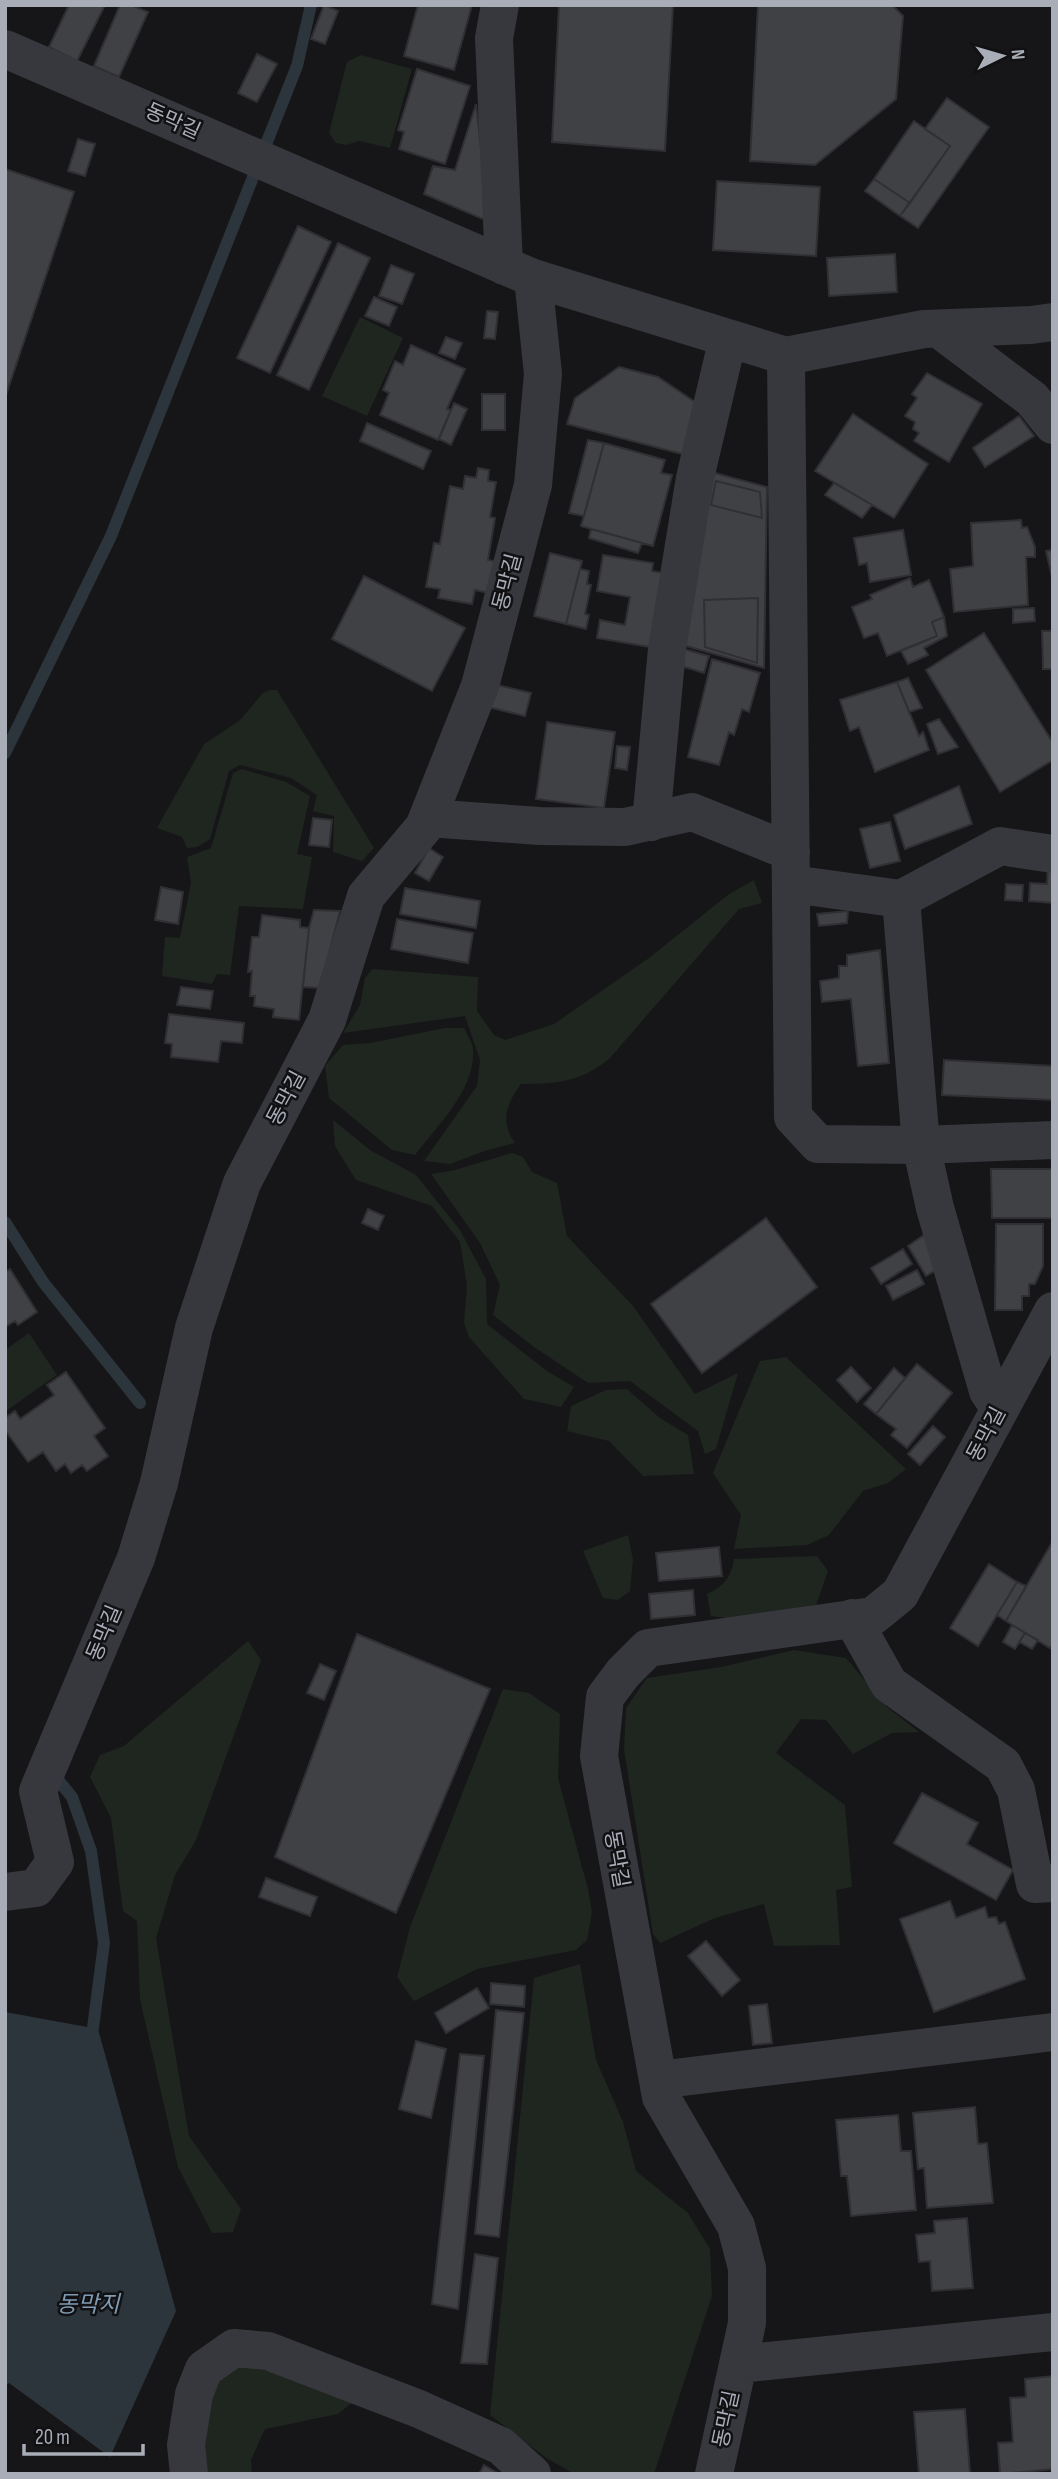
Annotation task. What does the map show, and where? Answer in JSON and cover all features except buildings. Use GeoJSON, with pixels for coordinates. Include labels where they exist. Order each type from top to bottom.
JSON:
{"type":"FeatureCollection","features":[{"type":"Feature","properties":{"kind":"street"},"geometry":{"type":"LineString","coordinates":[[500,5],[494,38],[518,272]]}},
{"type":"Feature","properties":{"kind":"street","name":"동막길"},"geometry":{"type":"LineString","coordinates":[[5,48],[518,272],[786,356],[925,329],[1053,322]]}},
{"type":"Feature","properties":{"kind":"street","name":"동막길"},"geometry":{"type":"LineString","coordinates":[[5,1892],[36,1888],[55,1862],[38,1791],[136,1558],[159,1483],[194,1328],[242,1183],[327,1020],[366,896],[424,827],[480,686],[533,485],[543,374],[518,272]]}},
{"type":"Feature","properties":{"kind":"street"},"geometry":{"type":"LineString","coordinates":[[939,329],[1032,399],[1053,425]]}},
{"type":"Feature","properties":{"kind":"street"},"geometry":{"type":"LineString","coordinates":[[651,822],[670,636],[695,478],[728,338]]}},
{"type":"Feature","properties":{"kind":"street"},"geometry":{"type":"LineString","coordinates":[[786,356],[793,1117],[818,1144],[921,1145],[1053,1140]]}},
{"type":"Feature","properties":{"kind":"street"},"geometry":{"type":"LineString","coordinates":[[428,818],[540,826],[625,827],[692,812],[792,868],[901,899],[1000,846],[1053,854]]}},
{"type":"Feature","properties":{"kind":"street"},"geometry":{"type":"LineString","coordinates":[[901,899],[921,1145],[935,1208],[988,1391],[1000,1409]]}},
{"type":"Feature","properties":{"kind":"street","name":"동막길"},"geometry":{"type":"LineString","coordinates":[[714,2474],[747,2323],[747,2268],[736,2226],[661,2097],[598,1756],[605,1697],[623,1673],[648,1648],[873,1616],[900,1594],[1053,1311]]}},
{"type":"Feature","properties":{"kind":"street"},"geometry":{"type":"LineString","coordinates":[[852,1618],[889,1684],[1003,1765],[1016,1790],[1035,1884],[1053,1883]]}},
{"type":"Feature","properties":{"kind":"street"},"geometry":{"type":"LineString","coordinates":[[658,2080],[1053,2032]]}},
{"type":"Feature","properties":{"kind":"street"},"geometry":{"type":"LineString","coordinates":[[738,2364],[1053,2332]]}},
{"type":"Feature","properties":{"kind":"street"},"geometry":{"type":"LineString","coordinates":[[189,2474],[186,2445],[194,2394],[204,2369],[234,2348],[268,2351],[419,2409],[500,2446],[532,2474]]}},
{"type":"Feature","properties":{"kind":"shaded area"},"geometry":{"type":"Polygon","coordinates":[[[361,55],[412,69],[390,148],[359,141],[346,145],[336,143],[329,133],[347,62],[361,55]]]}},
{"type":"Feature","properties":{"kind":"shaded area"},"geometry":{"type":"Polygon","coordinates":[[[360,317],[403,338],[367,416],[322,396],[360,317]]]}},
{"type":"Feature","properties":{"kind":"shaded area"},"geometry":{"type":"Polygon","coordinates":[[[277,690],[374,848],[362,861],[333,852],[334,816],[313,811],[317,795],[291,778],[240,765],[229,771],[210,839],[197,847],[187,848],[182,837],[157,828],[204,744],[239,721],[263,693],[277,690]]]}},
{"type":"Feature","properties":{"kind":"shaded area"},"geometry":{"type":"Polygon","coordinates":[[[242,769],[286,782],[310,796],[297,854],[312,857],[303,909],[239,906],[230,975],[217,974],[212,984],[162,976],[165,937],[180,938],[191,883],[187,857],[211,848],[233,773],[242,769]]]}},
{"type":"Feature","properties":{"kind":"shaded area"},"geometry":{"type":"Polygon","coordinates":[[[754,880],[762,903],[739,909],[610,1058],[579,1077],[521,1084],[509,1106],[506,1120],[515,1143],[450,1164],[424,1161],[477,1086],[480,1060],[465,1016],[343,1033],[360,1005],[365,978],[372,969],[478,977],[477,1011],[494,1035],[505,1040],[554,1024],[649,958],[729,894],[754,880]]]}},
{"type":"Feature","properties":{"kind":"shaded area"},"geometry":{"type":"Polygon","coordinates":[[[445,1028],[464,1028],[473,1049],[472,1064],[454,1106],[415,1155],[392,1150],[329,1098],[325,1066],[343,1045],[370,1043],[445,1028]]]}},
{"type":"Feature","properties":{"kind":"shaded area"},"geometry":{"type":"Polygon","coordinates":[[[333,1120],[370,1150],[416,1175],[460,1230],[486,1279],[487,1324],[547,1371],[574,1387],[561,1407],[524,1399],[469,1337],[464,1323],[467,1285],[460,1242],[432,1206],[356,1180],[335,1146],[333,1120]]]}},
{"type":"Feature","properties":{"kind":"shaded area"},"geometry":{"type":"Polygon","coordinates":[[[512,1153],[523,1157],[532,1172],[557,1183],[567,1236],[633,1306],[695,1394],[738,1373],[716,1449],[705,1454],[698,1431],[630,1381],[588,1383],[534,1347],[493,1315],[500,1285],[480,1243],[431,1174],[455,1170],[512,1153]]]}},
{"type":"Feature","properties":{"kind":"shaded area"},"geometry":{"type":"Polygon","coordinates":[[[29,1333],[57,1375],[6,1411],[5,1350],[29,1333]]]}},
{"type":"Feature","properties":{"kind":"shaded area"},"geometry":{"type":"Polygon","coordinates":[[[786,1357],[906,1469],[888,1483],[863,1491],[829,1535],[807,1545],[734,1549],[741,1515],[713,1473],[760,1361],[786,1357]]]}},
{"type":"Feature","properties":{"kind":"shaded area"},"geometry":{"type":"Polygon","coordinates":[[[627,1389],[660,1418],[688,1435],[694,1474],[643,1476],[609,1441],[567,1431],[571,1406],[606,1390],[627,1389]]]}},
{"type":"Feature","properties":{"kind":"shaded area"},"geometry":{"type":"Polygon","coordinates":[[[628,1535],[633,1560],[630,1591],[618,1600],[603,1598],[583,1551],[628,1535]]]}},
{"type":"Feature","properties":{"kind":"shaded area"},"geometry":{"type":"Polygon","coordinates":[[[817,1556],[828,1571],[816,1605],[735,1619],[711,1616],[707,1594],[726,1581],[734,1559],[817,1556]]]}},
{"type":"Feature","properties":{"kind":"shaded area"},"geometry":{"type":"Polygon","coordinates":[[[248,1641],[261,1660],[196,1840],[175,1875],[156,1938],[189,2136],[241,2209],[233,2232],[212,2233],[178,2167],[140,1999],[137,1921],[123,1911],[111,1818],[90,1777],[100,1755],[124,1746],[248,1641]]]}},
{"type":"Feature","properties":{"kind":"shaded area"},"geometry":{"type":"Polygon","coordinates":[[[794,1650],[846,1658],[887,1707],[919,1732],[892,1733],[853,1754],[826,1720],[801,1719],[776,1753],[845,1805],[852,1887],[836,1890],[840,1945],[774,1946],[764,1904],[715,1918],[660,1943],[653,1934],[624,1749],[626,1708],[647,1678],[721,1667],[794,1650]]]}},
{"type":"Feature","properties":{"kind":"shaded area"},"geometry":{"type":"Polygon","coordinates":[[[503,1689],[529,1693],[560,1714],[558,1778],[588,1889],[592,1912],[587,1940],[576,1950],[477,1969],[414,2001],[397,1977],[410,1927],[503,1689]]]}},
{"type":"Feature","properties":{"kind":"shaded area"},"geometry":{"type":"Polygon","coordinates":[[[580,1964],[596,2060],[623,2122],[636,2171],[688,2213],[710,2249],[712,2296],[654,2474],[574,2474],[545,2457],[490,2415],[534,1978],[580,1964]]]}},
{"type":"Feature","properties":{"kind":"shaded area"},"geometry":{"type":"Polygon","coordinates":[[[265,2359],[363,2394],[338,2414],[265,2429],[251,2460],[252,2474],[195,2474],[213,2376],[265,2359]]]}},
{"type":"Feature","properties":{"kind":"water","name":"동막지"},"geometry":{"type":"Polygon","coordinates":[[[5,2012],[98,2029],[176,2311],[110,2457],[9,2383],[5,2385],[5,2012]]]}},
{"type":"Feature","properties":{"kind":"waterway"},"geometry":{"type":"LineString","coordinates":[[5,753],[111,536],[297,66],[311,5]]}},
{"type":"Feature","properties":{"kind":"waterway"},"geometry":{"type":"LineString","coordinates":[[5,1222],[43,1282],[140,1403]]}},
{"type":"Feature","properties":{"kind":"waterway"},"geometry":{"type":"LineString","coordinates":[[59,1781],[72,1797],[91,1851],[104,1943],[93,2028]]}}]}
